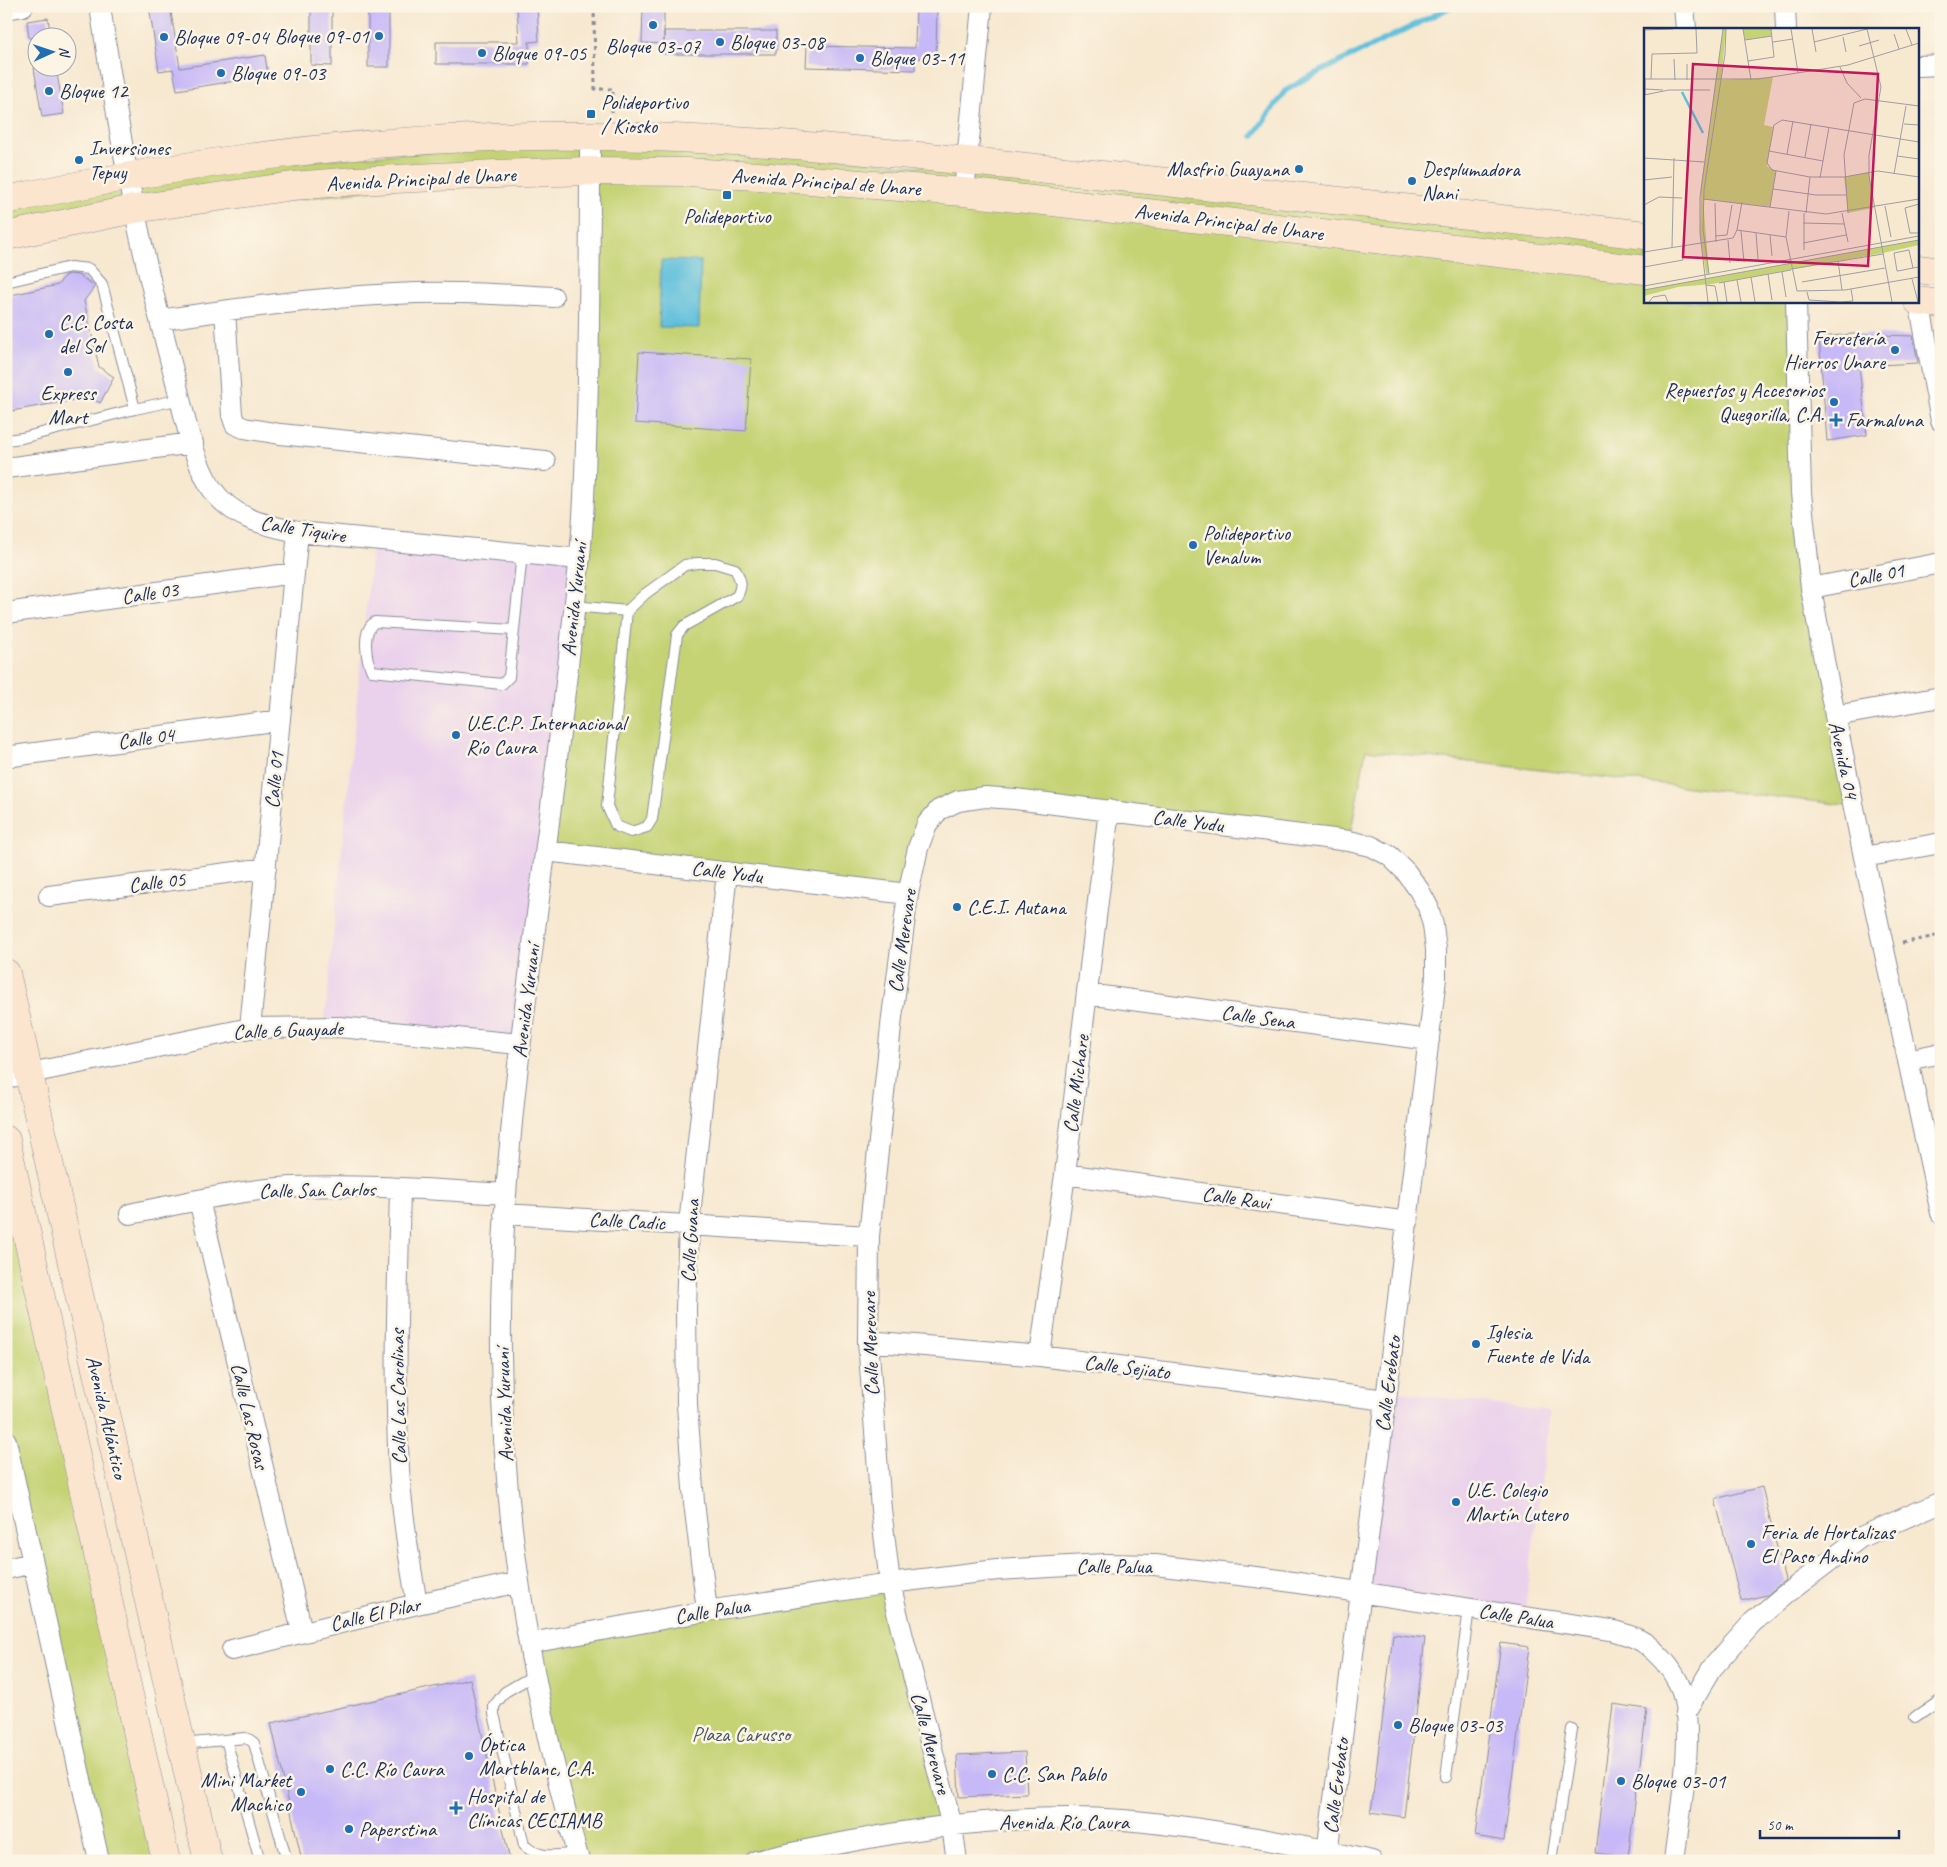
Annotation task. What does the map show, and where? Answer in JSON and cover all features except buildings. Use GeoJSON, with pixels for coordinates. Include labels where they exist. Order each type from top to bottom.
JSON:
{"type":"FeatureCollection","features":[{"type":"Feature","properties":{"kind":"street"},"geometry":{"type":"LineString","coordinates":[[6,9],[22,6]]}},
{"type":"Feature","properties":{"kind":"street","name":"Calle Tiquire"},"geometry":{"type":"LineString","coordinates":[[100,6],[134,208],[160,320],[193,444],[201,467],[212,489],[229,508],[252,521],[298,532],[580,560]]}},
{"type":"Feature","properties":{"kind":"street"},"geometry":{"type":"LineString","coordinates":[[964,192],[982,6]]}},
{"type":"Feature","properties":{"kind":"street"},"geometry":{"type":"LineString","coordinates":[[1684,6],[1686,28]]}},
{"type":"Feature","properties":{"kind":"street"},"geometry":{"type":"LineString","coordinates":[[1785,6],[1786,28]]}},
{"type":"Feature","properties":{"kind":"street"},"geometry":{"type":"LineString","coordinates":[[1920,66],[1941,65]]}},
{"type":"Feature","properties":{"kind":"street","name":"Avenida Principal de Unare"},"geometry":{"type":"LineString","coordinates":[[6,200],[128,176],[248,157],[365,145],[494,137],[601,137],[729,140],[967,160],[1644,235]]}},
{"type":"Feature","properties":{"kind":"street","name":"Avenida Yuruaní"},"geometry":{"type":"LineString","coordinates":[[578,1857],[560,1790],[519,1582],[502,1418],[501,1301],[504,1214],[520,1044],[546,851],[580,560],[589,352],[590,171],[601,137]]}},
{"type":"Feature","properties":{"kind":"street","name":"Avenida Principal de Unare"},"geometry":{"type":"LineString","coordinates":[[6,236],[134,208],[245,192],[356,181],[590,171],[686,172],[964,192],[1644,270]]}},
{"type":"Feature","properties":{"kind":"street"},"geometry":{"type":"LineString","coordinates":[[1920,269],[1941,272]]}},
{"type":"Feature","properties":{"kind":"street"},"geometry":{"type":"LineString","coordinates":[[160,320],[322,300],[394,294],[492,293],[553,297]]}},
{"type":"Feature","properties":{"kind":"street"},"geometry":{"type":"LineString","coordinates":[[1920,301],[1941,304]]}},
{"type":"Feature","properties":{"kind":"street","name":"Avenida 04"},"geometry":{"type":"LineString","coordinates":[[1796,302],[1801,493],[1811,588],[1864,857],[1941,1213]]}},
{"type":"Feature","properties":{"kind":"street"},"geometry":{"type":"LineString","coordinates":[[1918,302],[1941,421]]}},
{"type":"Feature","properties":{"kind":"street"},"geometry":{"type":"LineString","coordinates":[[225,311],[232,415],[235,424],[244,428],[280,434],[545,462]]}},
{"type":"Feature","properties":{"kind":"street"},"geometry":{"type":"LineString","coordinates":[[6,468],[193,444]]}},
{"type":"Feature","properties":{"kind":"street","name":"Calle 01"},"geometry":{"type":"LineString","coordinates":[[250,1028],[298,532]]}},
{"type":"Feature","properties":{"kind":"street","name":"Calle 01"},"geometry":{"type":"LineString","coordinates":[[1811,588],[1941,562]]}},
{"type":"Feature","properties":{"kind":"street","name":"Calle 03"},"geometry":{"type":"LineString","coordinates":[[6,613],[294,573]]}},
{"type":"Feature","properties":{"kind":"street"},"geometry":{"type":"LineString","coordinates":[[1835,716],[1941,697]]}},
{"type":"Feature","properties":{"kind":"street","name":"Calle 04"},"geometry":{"type":"LineString","coordinates":[[13,756],[280,720]]}},
{"type":"Feature","properties":{"kind":"street","name":"Calle Yudu"},"geometry":{"type":"LineString","coordinates":[[927,824],[939,810],[958,801],[985,797],[1016,798],[1349,841],[1371,846],[1390,856],[1406,872],[1428,907]]}},
{"type":"Feature","properties":{"kind":"street","name":"Calle Michare"},"geometry":{"type":"LineString","coordinates":[[1040,1356],[1065,1174],[1109,810]]}},
{"type":"Feature","properties":{"kind":"street","name":"Calle Merevare"},"geometry":{"type":"LineString","coordinates":[[927,824],[918,848],[908,894],[892,1017],[869,1236],[868,1341],[881,1510],[890,1582],[952,1826],[956,1861]]}},
{"type":"Feature","properties":{"kind":"street"},"geometry":{"type":"LineString","coordinates":[[1864,857],[1941,842]]}},
{"type":"Feature","properties":{"kind":"street","name":"Calle Yudu"},"geometry":{"type":"LineString","coordinates":[[546,851],[908,894]]}},
{"type":"Feature","properties":{"kind":"street","name":"Calle 05"},"geometry":{"type":"LineString","coordinates":[[48,896],[266,868]]}},
{"type":"Feature","properties":{"kind":"street","name":"Calle Guana"},"geometry":{"type":"LineString","coordinates":[[708,1611],[694,1502],[687,1405],[686,1308],[689,1225],[728,872]]}},
{"type":"Feature","properties":{"kind":"street","name":"Calle Erebato"},"geometry":{"type":"LineString","coordinates":[[1327,1856],[1386,1400],[1436,978],[1436,949],[1428,907]]}},
{"type":"Feature","properties":{"kind":"street","name":"Avenida Atlántico"},"geometry":{"type":"LineString","coordinates":[[6,973],[18,1075],[208,1861]]}},
{"type":"Feature","properties":{"kind":"street","name":"Calle Sena"},"geometry":{"type":"LineString","coordinates":[[1087,994],[1429,1040]]}},
{"type":"Feature","properties":{"kind":"street","name":"Calle 6 Guayade"},"geometry":{"type":"LineString","coordinates":[[18,1075],[250,1028],[290,1026],[347,1027],[520,1044]]}},
{"type":"Feature","properties":{"kind":"street"},"geometry":{"type":"LineString","coordinates":[[1908,1060],[1941,1053]]}},
{"type":"Feature","properties":{"kind":"street","name":"Avenida Atlántico"},"geometry":{"type":"LineString","coordinates":[[6,1140],[166,1861]]}},
{"type":"Feature","properties":{"kind":"street","name":"Calle Ravi"},"geometry":{"type":"LineString","coordinates":[[1065,1174],[1408,1222]]}},
{"type":"Feature","properties":{"kind":"street","name":"Calle San Carlos"},"geometry":{"type":"LineString","coordinates":[[130,1214],[256,1190],[291,1187],[400,1188],[506,1194]]}},
{"type":"Feature","properties":{"kind":"street","name":"Calle Las Carolinas"},"geometry":{"type":"LineString","coordinates":[[400,1188],[397,1402],[399,1469],[404,1529],[416,1604]]}},
{"type":"Feature","properties":{"kind":"street","name":"Calle Las Rosas"},"geometry":{"type":"LineString","coordinates":[[199,1200],[302,1631]]}},
{"type":"Feature","properties":{"kind":"street","name":"Calle Cadic"},"geometry":{"type":"LineString","coordinates":[[504,1214],[869,1236]]}},
{"type":"Feature","properties":{"kind":"street","name":"Calle Sejiato"},"geometry":{"type":"LineString","coordinates":[[868,1341],[1040,1356],[1386,1400]]}},
{"type":"Feature","properties":{"kind":"street"},"geometry":{"type":"LineString","coordinates":[[6,1440],[99,1861]]}},
{"type":"Feature","properties":{"kind":"street"},"geometry":{"type":"LineString","coordinates":[[1686,1714],[1712,1668],[1753,1622],[1786,1594],[1861,1537],[1941,1502]]}},
{"type":"Feature","properties":{"kind":"street"},"geometry":{"type":"LineString","coordinates":[[6,1569],[33,1563]]}},
{"type":"Feature","properties":{"kind":"street","name":"Calle Palua"},"geometry":{"type":"LineString","coordinates":[[530,1643],[708,1611],[890,1582],[1006,1570],[1115,1564],[1155,1565],[1208,1571],[1611,1630],[1641,1640],[1663,1659],[1678,1683],[1686,1714],[1687,1747],[1674,1861]]}},
{"type":"Feature","properties":{"kind":"street","name":"Calle El Pilar"},"geometry":{"type":"LineString","coordinates":[[232,1650],[302,1631],[519,1582]]}},
{"type":"Feature","properties":{"kind":"street","name":"Avenida Río Caura"},"geometry":{"type":"LineString","coordinates":[[756,1861],[864,1838],[952,1826],[1042,1819],[1122,1820],[1178,1825],[1243,1835],[1327,1856],[1372,1861]]}},
{"type":"Feature","properties":{"kind":"lane"},"geometry":{"type":"LineString","coordinates":[[6,282],[70,267],[89,269],[102,284],[135,409]]}},
{"type":"Feature","properties":{"kind":"lane"},"geometry":{"type":"LineString","coordinates":[[6,440],[22,438],[181,399]]}},
{"type":"Feature","properties":{"kind":"lane"},"geometry":{"type":"LineString","coordinates":[[514,630],[375,622],[368,630],[367,658],[372,671],[502,684],[508,678],[514,630],[522,554]]}},
{"type":"Feature","properties":{"kind":"lane"},"geometry":{"type":"LineString","coordinates":[[574,606],[627,611],[645,594],[685,565],[715,563],[735,569],[741,579],[742,588],[737,596],[684,626],[677,635],[652,819],[647,827],[631,832],[616,826],[607,806],[627,611]]}},
{"type":"Feature","properties":{"kind":"lane"},"geometry":{"type":"LineString","coordinates":[[1446,1777],[1469,1608]]}},
{"type":"Feature","properties":{"kind":"lane"},"geometry":{"type":"LineString","coordinates":[[536,1674],[505,1692],[496,1701],[494,1706],[494,1714],[524,1845],[531,1852],[538,1855],[578,1857]]}},
{"type":"Feature","properties":{"kind":"lane"},"geometry":{"type":"LineString","coordinates":[[1915,1717],[1941,1699]]}},
{"type":"Feature","properties":{"kind":"lane"},"geometry":{"type":"LineString","coordinates":[[1552,1861],[1572,1729]]}},
{"type":"Feature","properties":{"kind":"lane"},"geometry":{"type":"LineString","coordinates":[[181,1744],[245,1738],[254,1743],[287,1861]]}},
{"type":"Feature","properties":{"kind":"lane"},"geometry":{"type":"LineString","coordinates":[[226,1740],[260,1861]]}},
{"type":"Feature","properties":{"kind":"path"},"geometry":{"type":"LineString","coordinates":[[594,6],[594,89],[613,88],[601,137]]}},
{"type":"Feature","properties":{"kind":"path"},"geometry":{"type":"LineString","coordinates":[[1884,946],[1941,935]]}},
{"type":"Feature","properties":{"kind":"shaded area","name":"U.E.C.P. Internacional Río Caura"},"geometry":{"type":"Polygon","coordinates":[[[373,539],[580,559],[520,1044],[324,1027],[373,539]]]}},
{"type":"Feature","properties":{"kind":"shaded area","name":"U.E. Colegio Martín Lutero"},"geometry":{"type":"Polygon","coordinates":[[[1387,1390],[1550,1412],[1524,1617],[1361,1592],[1387,1390]]]}},
{"type":"Feature","properties":{"kind":"green space","name":"Polideportivo Venalum"},"geometry":{"type":"Polygon","coordinates":[[[612,137],[1644,235],[1644,302],[1796,302],[1801,493],[1854,806],[1366,750],[1349,841],[1015,799],[939,810],[908,894],[546,851],[580,559],[590,171],[496,174],[6,236],[6,200],[128,175],[612,137]]]}},
{"type":"Feature","properties":{"kind":"green space"},"geometry":{"type":"Polygon","coordinates":[[[6,1140],[166,1861],[99,1861],[6,1441],[6,1140]]]}},
{"type":"Feature","properties":{"kind":"green space","name":"Plaza Carusso"},"geometry":{"type":"Polygon","coordinates":[[[890,1583],[952,1826],[756,1861],[579,1861],[530,1643],[890,1583]]]}},
{"type":"Feature","properties":{"kind":"water"},"geometry":{"type":"Polygon","coordinates":[[[661,260],[701,261],[699,328],[659,327],[661,260]]]}},
{"type":"Feature","properties":{"kind":"waterway"},"geometry":{"type":"LineString","coordinates":[[1253,136],[1285,91],[1305,79],[1453,6]]}},
{"type":"Feature","properties":{"kind":"place","name":"Bloque 03-07"},"geometry":{"type":"Point","coordinates":[653,25]}},
{"type":"Feature","properties":{"kind":"place","name":"Bloque 09-01"},"geometry":{"type":"Point","coordinates":[379,36]}},
{"type":"Feature","properties":{"kind":"place","name":"Bloque 09-04"},"geometry":{"type":"Point","coordinates":[164,37]}},
{"type":"Feature","properties":{"kind":"place","name":"Bloque 03-08"},"geometry":{"type":"Point","coordinates":[720,42]}},
{"type":"Feature","properties":{"kind":"place","name":"Bloque 09-05"},"geometry":{"type":"Point","coordinates":[482,53]}},
{"type":"Feature","properties":{"kind":"place","name":"Bloque 03-11"},"geometry":{"type":"Point","coordinates":[860,58]}},
{"type":"Feature","properties":{"kind":"place","name":"Bloque 09-03"},"geometry":{"type":"Point","coordinates":[221,73]}},
{"type":"Feature","properties":{"kind":"place","name":"Bloque 12"},"geometry":{"type":"Point","coordinates":[49,91]}},
{"type":"Feature","properties":{"kind":"place","name":"Polideportivo / Kiosko"},"geometry":{"type":"Point","coordinates":[591,114]}},
{"type":"Feature","properties":{"kind":"place","name":"Inversiones Tepuy"},"geometry":{"type":"Point","coordinates":[79,160]}},
{"type":"Feature","properties":{"kind":"place","name":"Masfrio Guayana"},"geometry":{"type":"Point","coordinates":[1299,169]}},
{"type":"Feature","properties":{"kind":"place","name":"Desplumadora Nani"},"geometry":{"type":"Point","coordinates":[1412,181]}},
{"type":"Feature","properties":{"kind":"place","name":"Polideportivo"},"geometry":{"type":"Point","coordinates":[727,195]}},
{"type":"Feature","properties":{"kind":"place","name":"C.C. Costa del Sol"},"geometry":{"type":"Point","coordinates":[49,334]}},
{"type":"Feature","properties":{"kind":"place","name":"Ferretería Hierros Unare"},"geometry":{"type":"Point","coordinates":[1895,350]}},
{"type":"Feature","properties":{"kind":"place","name":"Express Mart"},"geometry":{"type":"Point","coordinates":[68,372]}},
{"type":"Feature","properties":{"kind":"place","name":"Repuestos y Accesorios Quegorilla, C.A."},"geometry":{"type":"Point","coordinates":[1834,402]}},
{"type":"Feature","properties":{"kind":"place","name":"Farmaluna"},"geometry":{"type":"Point","coordinates":[1836,420]}},
{"type":"Feature","properties":{"kind":"place","name":"Polideportivo Venalum"},"geometry":{"type":"Point","coordinates":[1193,545]}},
{"type":"Feature","properties":{"kind":"place","name":"U.E.C.P. Internacional Río Caura"},"geometry":{"type":"Point","coordinates":[456,735]}},
{"type":"Feature","properties":{"kind":"place","name":"C.E.I. Autana"},"geometry":{"type":"Point","coordinates":[957,907]}},
{"type":"Feature","properties":{"kind":"place","name":"Iglesia Fuente de Vida"},"geometry":{"type":"Point","coordinates":[1476,1344]}},
{"type":"Feature","properties":{"kind":"place","name":"U.E. Colegio Martín Lutero"},"geometry":{"type":"Point","coordinates":[1456,1502]}},
{"type":"Feature","properties":{"kind":"place","name":"Feria de Hortalizas El Paso Andino"},"geometry":{"type":"Point","coordinates":[1751,1544]}},
{"type":"Feature","properties":{"kind":"place","name":"Bloque 03-03"},"geometry":{"type":"Point","coordinates":[1398,1725]}},
{"type":"Feature","properties":{"kind":"place","name":"Óptica Martblanc, C.A."},"geometry":{"type":"Point","coordinates":[469,1756]}},
{"type":"Feature","properties":{"kind":"place","name":"C.C. Río Caura"},"geometry":{"type":"Point","coordinates":[330,1769]}},
{"type":"Feature","properties":{"kind":"place","name":"C.C. San Pablo"},"geometry":{"type":"Point","coordinates":[992,1774]}},
{"type":"Feature","properties":{"kind":"place","name":"Bloque 03-01"},"geometry":{"type":"Point","coordinates":[1621,1781]}},
{"type":"Feature","properties":{"kind":"place","name":"Mini Market Machico"},"geometry":{"type":"Point","coordinates":[301,1792]}},
{"type":"Feature","properties":{"kind":"place","name":"Hospital de Clínicas CECIAMB"},"geometry":{"type":"Point","coordinates":[456,1808]}},
{"type":"Feature","properties":{"kind":"place","name":"Paperstina"},"geometry":{"type":"Point","coordinates":[349,1829]}}]}
